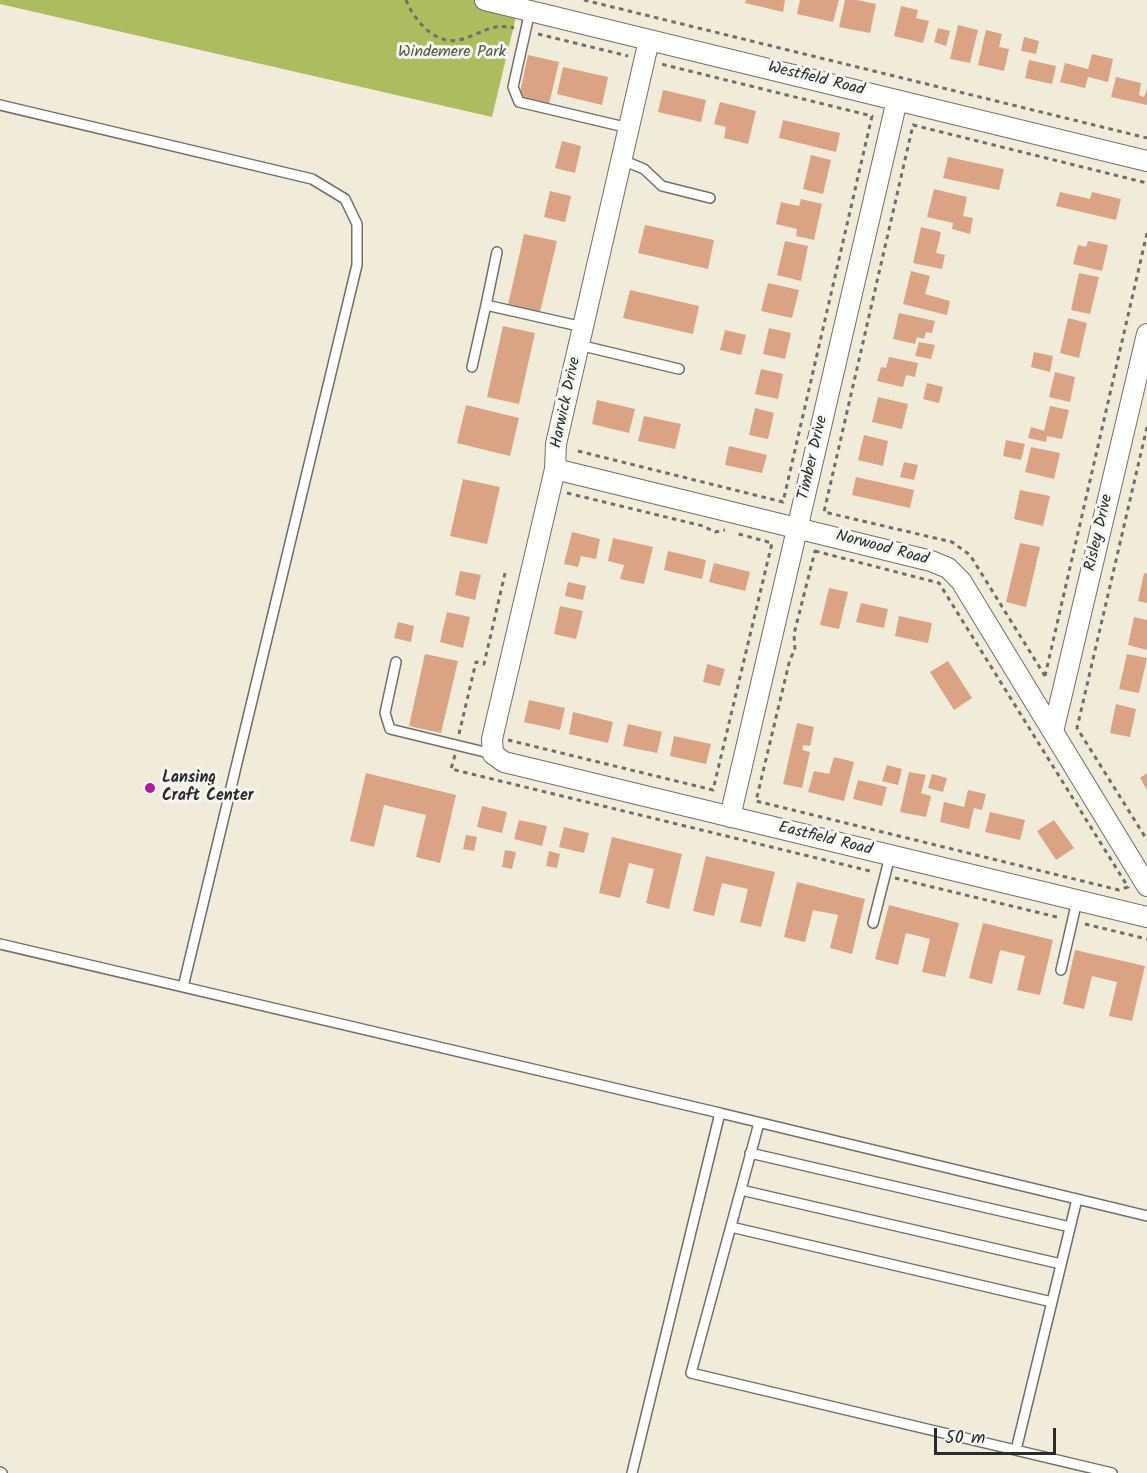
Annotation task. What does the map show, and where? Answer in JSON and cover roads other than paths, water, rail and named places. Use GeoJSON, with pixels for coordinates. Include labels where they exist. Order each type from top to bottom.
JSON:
{"type":"FeatureCollection","features":[{"type":"Feature","properties":{"kind":"street","name":"Westfield Road"},"geometry":{"type":"LineString","coordinates":[[485,0],[1147,161]]}},
{"type":"Feature","properties":{"kind":"street","name":"Harwick Drive"},"geometry":{"type":"LineString","coordinates":[[501,752],[492,739],[555,469],[556,444],[649,39]]}},
{"type":"Feature","properties":{"kind":"street","name":"Timber Drive"},"geometry":{"type":"LineString","coordinates":[[730,817],[897,100]]}},
{"type":"Feature","properties":{"kind":"street","name":"Risley Drive"},"geometry":{"type":"LineString","coordinates":[[1053,732],[1147,334]]}},
{"type":"Feature","properties":{"kind":"street","name":"Norwood Road"},"geometry":{"type":"LineString","coordinates":[[555,469],[798,527],[931,561],[948,568],[960,581],[1147,886]]}},
{"type":"Feature","properties":{"kind":"street","name":"Eastfield Road"},"geometry":{"type":"LineString","coordinates":[[501,752],[730,817],[1147,917]]}},
{"type":"Feature","properties":{"kind":"lane"},"geometry":{"type":"LineString","coordinates":[[530,11],[513,87],[519,102],[629,128]]}},
{"type":"Feature","properties":{"kind":"lane"},"geometry":{"type":"LineString","coordinates":[[0,105],[312,179],[345,199],[357,224],[357,265],[183,987]]}},
{"type":"Feature","properties":{"kind":"lane"},"geometry":{"type":"LineString","coordinates":[[622,160],[644,169],[662,186],[710,198]]}},
{"type":"Feature","properties":{"kind":"lane"},"geometry":{"type":"LineString","coordinates":[[472,367],[497,252]]}},
{"type":"Feature","properties":{"kind":"lane"},"geometry":{"type":"LineString","coordinates":[[486,305],[679,369]]}},
{"type":"Feature","properties":{"kind":"lane"},"geometry":{"type":"LineString","coordinates":[[396,662],[385,713],[390,729],[501,752]]}},
{"type":"Feature","properties":{"kind":"lane"},"geometry":{"type":"LineString","coordinates":[[873,923],[890,856]]}},
{"type":"Feature","properties":{"kind":"lane"},"geometry":{"type":"LineString","coordinates":[[1061,970],[1077,901]]}},
{"type":"Feature","properties":{"kind":"lane"},"geometry":{"type":"LineString","coordinates":[[0,944],[1147,1216]]}},
{"type":"Feature","properties":{"kind":"lane"},"geometry":{"type":"LineString","coordinates":[[632,1473],[720,1113]]}},
{"type":"Feature","properties":{"kind":"lane"},"geometry":{"type":"LineString","coordinates":[[759,1123],[691,1373],[1112,1473]]}},
{"type":"Feature","properties":{"kind":"lane"},"geometry":{"type":"LineString","coordinates":[[750,1153],[1070,1227]]}},
{"type":"Feature","properties":{"kind":"lane"},"geometry":{"type":"LineString","coordinates":[[741,1190],[1061,1264]]}},
{"type":"Feature","properties":{"kind":"lane"},"geometry":{"type":"LineString","coordinates":[[1016,1450],[1077,1199]]}},
{"type":"Feature","properties":{"kind":"lane"},"geometry":{"type":"LineString","coordinates":[[730,1227],[1052,1302]]}},
{"type":"Feature","properties":{"kind":"place","name":"Lansing Craft Center"},"geometry":{"type":"Point","coordinates":[150,788]}},
{"type":"Feature","properties":{"kind":"park label","name":"Windemere Park"},"geometry":{"type":"Point","coordinates":[452,53]}}]}
